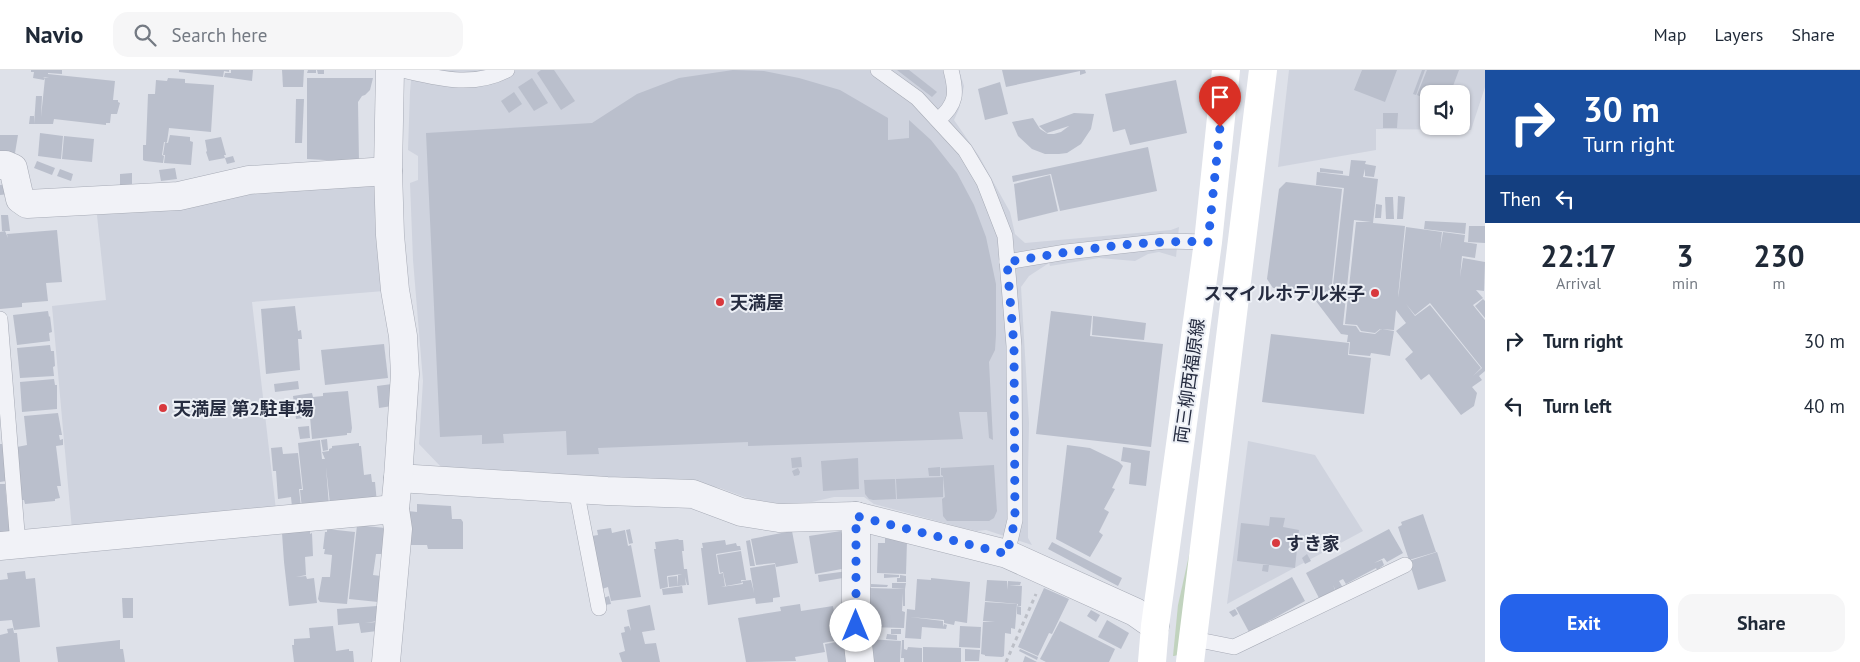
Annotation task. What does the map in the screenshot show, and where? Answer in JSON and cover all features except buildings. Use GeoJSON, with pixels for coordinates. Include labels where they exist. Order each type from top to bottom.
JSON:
{"type":"FeatureCollection","features":[{"type":"Feature","properties":{"kind":"main road","name":"両三柳西福原線"},"geometry":{"type":"LineString","coordinates":[[1152,662],[1155,626],[1208,242],[1226,70]]}},
{"type":"Feature","properties":{"kind":"main road","name":"両三柳西福原線"},"geometry":{"type":"LineString","coordinates":[[1192,650],[1263,70]]}},
{"type":"Feature","properties":{"kind":"street"},"geometry":{"type":"LineString","coordinates":[[386,662],[398,529],[394,509],[405,374],[403,336],[395,290],[391,244],[388,171],[390,70]]}},
{"type":"Feature","properties":{"kind":"street"},"geometry":{"type":"LineString","coordinates":[[0,165],[13,168],[20,199],[27,204],[179,196],[249,180],[388,171]]}},
{"type":"Feature","properties":{"kind":"street"},"geometry":{"type":"LineString","coordinates":[[398,478],[576,490],[693,494],[741,512],[778,518],[856,516],[1007,554],[1135,612],[1155,626]]}},
{"type":"Feature","properties":{"kind":"street"},"geometry":{"type":"LineString","coordinates":[[9,546],[394,509]]}},
{"type":"Feature","properties":{"kind":"street"},"geometry":{"type":"LineString","coordinates":[[856,516],[856,626],[860,662]]}},
{"type":"Feature","properties":{"kind":"lane"},"geometry":{"type":"LineString","coordinates":[[402,70],[430,73],[457,81],[487,78],[506,70]]}},
{"type":"Feature","properties":{"kind":"lane"},"geometry":{"type":"LineString","coordinates":[[878,70],[917,98],[965,150],[984,182],[1005,236],[1014,346],[1015,520],[1007,554]]}},
{"type":"Feature","properties":{"kind":"lane"},"geometry":{"type":"LineString","coordinates":[[938,120],[953,105],[956,89],[951,70]]}},
{"type":"Feature","properties":{"kind":"lane"},"geometry":{"type":"LineString","coordinates":[[1007,262],[1066,252],[1165,241],[1208,242]]}},
{"type":"Feature","properties":{"kind":"lane"},"geometry":{"type":"LineString","coordinates":[[0,319],[9,546]]}},
{"type":"Feature","properties":{"kind":"lane"},"geometry":{"type":"LineString","coordinates":[[576,490],[599,608]]}},
{"type":"Feature","properties":{"kind":"lane"},"geometry":{"type":"LineString","coordinates":[[1192,650],[1234,647],[1405,565]]}},
{"type":"Feature","properties":{"kind":"path"},"geometry":{"type":"LineString","coordinates":[[1006,662],[1046,571]]}},
{"type":"Feature","properties":{"kind":"shaded area","name":"天満屋"},"geometry":{"type":"Polygon","coordinates":[[[412,70],[959,70],[964,86],[959,109],[954,120],[979,156],[1010,212],[1015,234],[1025,243],[1171,230],[1179,227],[1176,257],[1159,252],[1148,254],[1135,261],[1099,258],[1050,266],[1049,263],[1029,276],[1021,287],[1029,423],[1028,538],[1032,545],[986,530],[977,531],[963,528],[874,504],[864,497],[834,497],[812,502],[783,504],[750,499],[720,488],[697,484],[530,472],[443,469],[419,444],[423,381],[413,260],[410,183],[418,180],[418,156],[408,150],[412,70]]]}},
{"type":"Feature","properties":{"kind":"shaded area"},"geometry":{"type":"Polygon","coordinates":[[[1289,70],[1485,70],[1485,87],[1471,130],[1470,85],[1420,85],[1420,129],[1376,129],[1376,150],[1278,167],[1289,70]]]}},
{"type":"Feature","properties":{"kind":"shaded area","name":"天満屋 第2駐車場"},"geometry":{"type":"Polygon","coordinates":[[[375,179],[384,291],[252,302],[276,510],[72,530],[52,306],[106,300],[96,206],[375,179]]]}},
{"type":"Feature","properties":{"kind":"shaded area"},"geometry":{"type":"Polygon","coordinates":[[[1248,441],[1315,455],[1363,531],[1227,604],[1248,441]]]}},
{"type":"Feature","properties":{"kind":"green space"},"geometry":{"type":"Polygon","coordinates":[[[1194,533],[1178,655],[1173,656],[1178,605],[1194,533]]]}},
{"type":"Feature","properties":{"kind":"place","name":"スマイルホテル米子"},"geometry":{"type":"Point","coordinates":[1375,293]}},
{"type":"Feature","properties":{"kind":"place","name":"天満屋"},"geometry":{"type":"Point","coordinates":[720,302]}},
{"type":"Feature","properties":{"kind":"place","name":"天満屋 第2駐車場"},"geometry":{"type":"Point","coordinates":[163,408]}},
{"type":"Feature","properties":{"kind":"place","name":"すき家"},"geometry":{"type":"Point","coordinates":[1276,543]}},
{"type":"Feature","properties":{"kind":"route"},"geometry":{"type":"LineString","coordinates":[[856,626],[856,516],[1007,554],[1015,520],[1014,346],[1007,262],[1066,252],[1165,241],[1208,242],[1220,127]]}}]}
